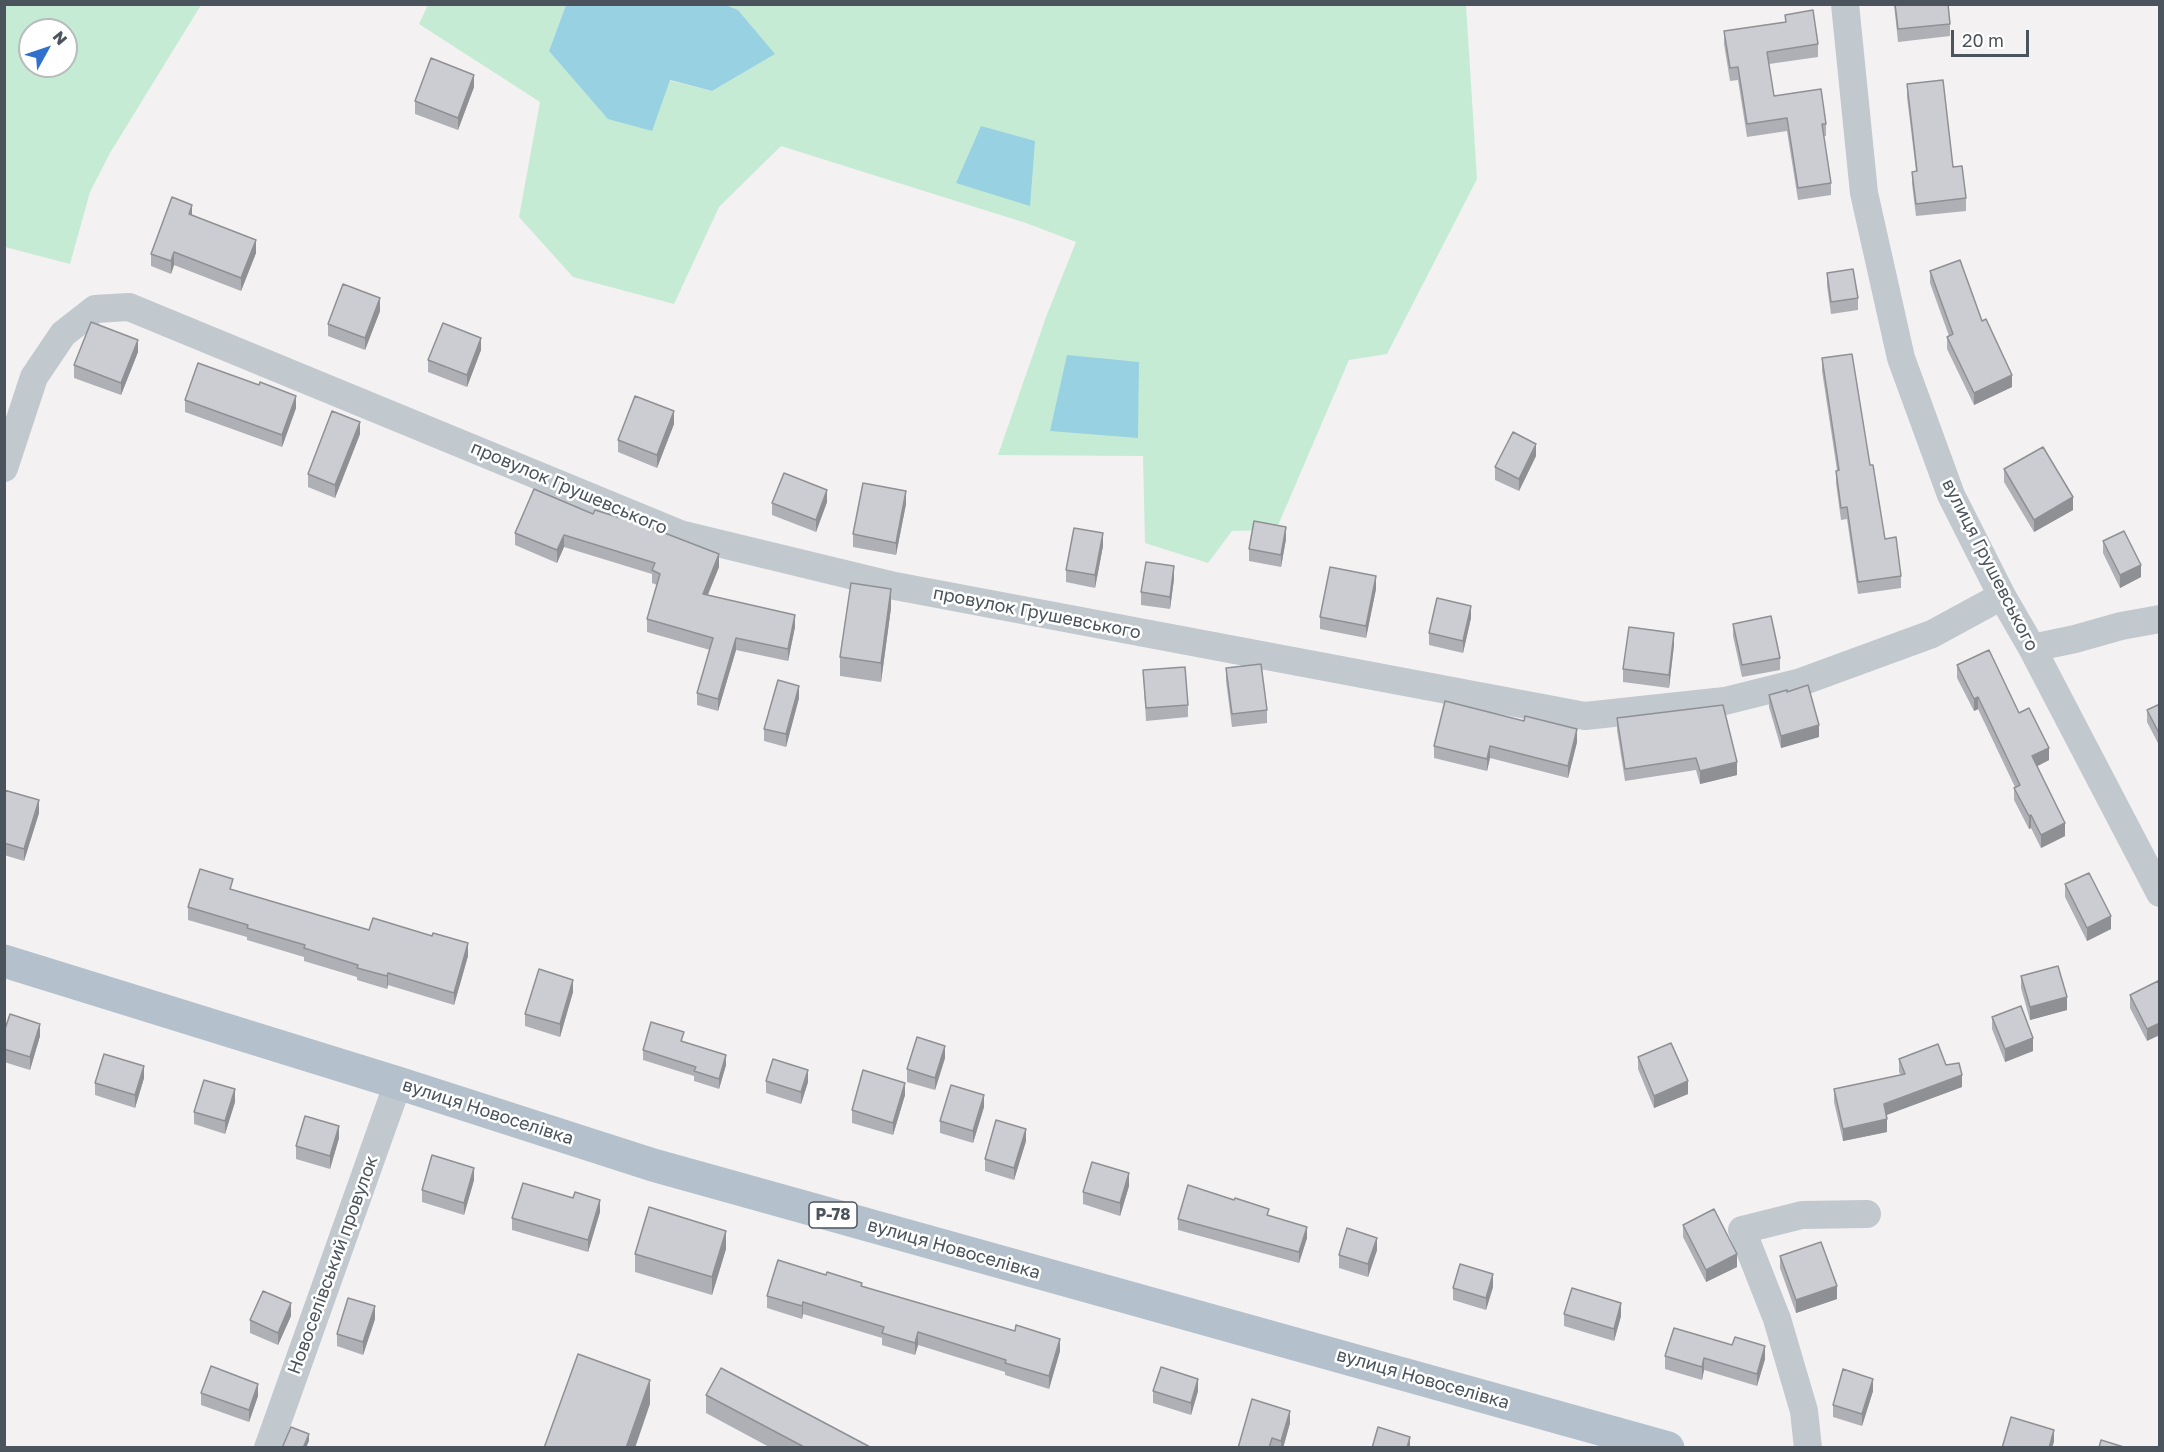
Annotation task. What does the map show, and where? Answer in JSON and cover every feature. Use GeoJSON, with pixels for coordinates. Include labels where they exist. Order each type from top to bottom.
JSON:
{"type":"FeatureCollection","features":[{"type":"Feature","properties":{"kind":"main road","name":"вулиця Новоселівка"},"geometry":{"type":"LineString","coordinates":[[4,961],[398,1083],[653,1166],[1668,1448]]}},
{"type":"Feature","properties":{"kind":"street","name":"вулиця Грушевського"},"geometry":{"type":"LineString","coordinates":[[1845,4],[1864,193],[1901,358],[1951,495],[2002,596],[2032,648],[2160,893]]}},
{"type":"Feature","properties":{"kind":"street","name":"провулок Грушевського"},"geometry":{"type":"LineString","coordinates":[[4,468],[34,377],[63,334],[94,309],[129,307],[680,534],[895,586],[1586,716],[1725,701],[1801,682],[1932,634],[2002,596]]}},
{"type":"Feature","properties":{"kind":"street"},"geometry":{"type":"LineString","coordinates":[[2032,648],[2160,619]]}},
{"type":"Feature","properties":{"kind":"street","name":"Новоселівський провулок"},"geometry":{"type":"LineString","coordinates":[[268,1448],[398,1083]]}},
{"type":"Feature","properties":{"kind":"street"},"geometry":{"type":"LineString","coordinates":[[1808,1448],[1804,1411],[1778,1319],[1742,1230],[1802,1215],[1867,1214]]}},
{"type":"Feature","properties":{"kind":"green space"},"geometry":{"type":"Polygon","coordinates":[[[4,5],[201,5],[110,153],[90,192],[70,264],[5,247],[4,5]]]}},
{"type":"Feature","properties":{"kind":"green space"},"geometry":{"type":"Polygon","coordinates":[[[428,5],[566,5],[549,51],[712,91],[774,54],[738,10],[726,5],[1466,5],[1477,179],[1387,354],[1349,360],[1276,530],[1232,531],[1208,563],[1145,543],[1143,456],[998,455],[1046,317],[1076,242],[1026,223],[781,146],[719,207],[674,304],[573,277],[519,217],[540,102],[419,24],[428,5]]]}},
{"type":"Feature","properties":{"kind":"water"},"geometry":{"type":"Polygon","coordinates":[[[566,5],[726,5],[738,10],[775,54],[712,91],[670,80],[652,131],[608,119],[549,51],[566,5]]]}},
{"type":"Feature","properties":{"kind":"water"},"geometry":{"type":"Polygon","coordinates":[[[981,126],[1035,141],[1030,206],[956,183],[981,126]]]}},
{"type":"Feature","properties":{"kind":"water"},"geometry":{"type":"Polygon","coordinates":[[[1067,355],[1139,362],[1138,438],[1050,431],[1067,355]]]}},
{"type":"Feature","properties":{"kind":"building"},"geometry":{"type":"Polygon","coordinates":[[[1895,4],[1948,4],[1950,24],[1898,29],[1895,4]]]}},
{"type":"Feature","properties":{"kind":"building"},"geometry":{"type":"Polygon","coordinates":[[[1813,10],[1818,44],[1767,52],[1774,96],[1821,89],[1826,124],[1822,124],[1831,183],[1798,188],[1787,118],[1747,124],[1738,67],[1730,68],[1724,31],[1786,22],[1785,15],[1813,10]]]}},
{"type":"Feature","properties":{"kind":"building"},"geometry":{"type":"Polygon","coordinates":[[[431,58],[474,75],[458,118],[415,101],[431,58]]]}},
{"type":"Feature","properties":{"kind":"building"},"geometry":{"type":"Polygon","coordinates":[[[1943,80],[1953,167],[1962,166],[1966,198],[1916,204],[1912,172],[1917,171],[1907,84],[1943,80]]]}},
{"type":"Feature","properties":{"kind":"building"},"geometry":{"type":"Polygon","coordinates":[[[172,197],[192,205],[189,214],[256,240],[241,278],[174,252],[171,261],[151,254],[172,197]]]}},
{"type":"Feature","properties":{"kind":"building"},"geometry":{"type":"Polygon","coordinates":[[[1960,260],[1982,321],[1986,319],[2012,375],[1974,393],[1947,337],[1953,334],[1930,271],[1960,260]]]}},
{"type":"Feature","properties":{"kind":"building"},"geometry":{"type":"Polygon","coordinates":[[[1853,269],[1858,298],[1831,302],[1827,273],[1853,269]]]}},
{"type":"Feature","properties":{"kind":"building"},"geometry":{"type":"Polygon","coordinates":[[[343,284],[380,298],[365,338],[328,324],[343,284]]]}},
{"type":"Feature","properties":{"kind":"building"},"geometry":{"type":"Polygon","coordinates":[[[91,322],[138,340],[121,383],[74,365],[91,322]]]}},
{"type":"Feature","properties":{"kind":"building"},"geometry":{"type":"Polygon","coordinates":[[[443,323],[481,338],[467,375],[428,360],[443,323]]]}},
{"type":"Feature","properties":{"kind":"building"},"geometry":{"type":"Polygon","coordinates":[[[1852,354],[1885,539],[1896,537],[1901,576],[1858,582],[1847,507],[1841,508],[1836,471],[1839,470],[1822,358],[1852,354]]]}},
{"type":"Feature","properties":{"kind":"building"},"geometry":{"type":"Polygon","coordinates":[[[198,363],[296,396],[282,435],[185,400],[198,363]]]}},
{"type":"Feature","properties":{"kind":"building"},"geometry":{"type":"Polygon","coordinates":[[[635,396],[674,411],[657,455],[618,440],[635,396]]]}},
{"type":"Feature","properties":{"kind":"building"},"geometry":{"type":"Polygon","coordinates":[[[332,411],[360,422],[335,485],[308,474],[332,411]]]}},
{"type":"Feature","properties":{"kind":"building"},"geometry":{"type":"Polygon","coordinates":[[[1513,432],[1536,444],[1519,479],[1495,467],[1513,432]]]}},
{"type":"Feature","properties":{"kind":"building"},"geometry":{"type":"Polygon","coordinates":[[[2043,447],[2073,497],[2034,520],[2004,469],[2043,447]]]}},
{"type":"Feature","properties":{"kind":"building"},"geometry":{"type":"Polygon","coordinates":[[[784,473],[827,490],[816,520],[772,503],[784,473]]]}},
{"type":"Feature","properties":{"kind":"building"},"geometry":{"type":"Polygon","coordinates":[[[863,483],[906,491],[896,543],[853,534],[863,483]]]}},
{"type":"Feature","properties":{"kind":"building"},"geometry":{"type":"Polygon","coordinates":[[[534,489],[593,514],[595,510],[649,527],[719,554],[703,594],[795,615],[788,649],[736,638],[718,699],[697,693],[713,638],[647,619],[660,574],[652,570],[655,563],[564,535],[557,550],[515,533],[534,489]]]}},
{"type":"Feature","properties":{"kind":"building"},"geometry":{"type":"Polygon","coordinates":[[[1254,521],[1286,527],[1281,555],[1249,549],[1254,521]]]}},
{"type":"Feature","properties":{"kind":"building"},"geometry":{"type":"Polygon","coordinates":[[[1074,528],[1103,533],[1095,575],[1066,570],[1074,528]]]}},
{"type":"Feature","properties":{"kind":"building"},"geometry":{"type":"Polygon","coordinates":[[[2124,531],[2141,565],[2120,575],[2103,541],[2124,531]]]}},
{"type":"Feature","properties":{"kind":"building"},"geometry":{"type":"Polygon","coordinates":[[[1146,562],[1174,566],[1170,597],[1141,592],[1146,562]]]}},
{"type":"Feature","properties":{"kind":"building"},"geometry":{"type":"Polygon","coordinates":[[[1330,567],[1376,576],[1366,626],[1320,617],[1330,567]]]}},
{"type":"Feature","properties":{"kind":"building"},"geometry":{"type":"Polygon","coordinates":[[[851,583],[891,589],[881,663],[840,657],[851,583]]]}},
{"type":"Feature","properties":{"kind":"building"},"geometry":{"type":"Polygon","coordinates":[[[1437,598],[1471,606],[1463,641],[1429,633],[1437,598]]]}},
{"type":"Feature","properties":{"kind":"building"},"geometry":{"type":"Polygon","coordinates":[[[1771,616],[1780,658],[1742,665],[1733,624],[1771,616]]]}},
{"type":"Feature","properties":{"kind":"building"},"geometry":{"type":"Polygon","coordinates":[[[1629,627],[1674,633],[1669,675],[1623,669],[1629,627]]]}},
{"type":"Feature","properties":{"kind":"building"},"geometry":{"type":"Polygon","coordinates":[[[1989,650],[2019,713],[2029,708],[2049,748],[2032,756],[2065,823],[2041,835],[2014,788],[2020,785],[1978,697],[1974,699],[1957,665],[1989,650]]]}},
{"type":"Feature","properties":{"kind":"building"},"geometry":{"type":"Polygon","coordinates":[[[1261,664],[1267,710],[1232,714],[1226,668],[1261,664]]]}},
{"type":"Feature","properties":{"kind":"building"},"geometry":{"type":"Polygon","coordinates":[[[1185,667],[1188,705],[1146,708],[1143,670],[1185,667]]]}},
{"type":"Feature","properties":{"kind":"building"},"geometry":{"type":"Polygon","coordinates":[[[778,680],[799,686],[786,734],[764,729],[778,680]]]}},
{"type":"Feature","properties":{"kind":"building"},"geometry":{"type":"Polygon","coordinates":[[[1808,685],[1819,725],[1781,736],[1769,695],[1808,685]]]}},
{"type":"Feature","properties":{"kind":"building"},"geometry":{"type":"Polygon","coordinates":[[[1445,701],[1524,721],[1525,716],[1577,729],[1568,766],[1490,746],[1487,759],[1434,746],[1445,701]]]}},
{"type":"Feature","properties":{"kind":"building"},"geometry":{"type":"Polygon","coordinates":[[[2160,704],[2160,735],[2147,710],[2160,704]]]}},
{"type":"Feature","properties":{"kind":"building"},"geometry":{"type":"Polygon","coordinates":[[[1723,705],[1737,762],[1700,771],[1696,758],[1625,769],[1617,718],[1723,705]]]}},
{"type":"Feature","properties":{"kind":"building"},"geometry":{"type":"Polygon","coordinates":[[[4,790],[39,800],[24,849],[4,843],[4,790]]]}},
{"type":"Feature","properties":{"kind":"building"},"geometry":{"type":"Polygon","coordinates":[[[200,869],[233,879],[230,889],[369,930],[373,918],[432,936],[433,933],[468,943],[454,993],[388,973],[387,976],[357,968],[358,965],[304,948],[305,945],[188,907],[200,869]]]}},
{"type":"Feature","properties":{"kind":"building"},"geometry":{"type":"Polygon","coordinates":[[[2089,873],[2111,916],[2087,928],[2065,884],[2089,873]]]}},
{"type":"Feature","properties":{"kind":"building"},"geometry":{"type":"Polygon","coordinates":[[[2058,966],[2067,997],[2030,1007],[2021,976],[2058,966]]]}},
{"type":"Feature","properties":{"kind":"building"},"geometry":{"type":"Polygon","coordinates":[[[539,969],[573,980],[560,1024],[525,1014],[539,969]]]}},
{"type":"Feature","properties":{"kind":"building"},"geometry":{"type":"Polygon","coordinates":[[[2158,981],[2160,985],[2160,1023],[2147,1029],[2130,995],[2158,981]]]}},
{"type":"Feature","properties":{"kind":"building"},"geometry":{"type":"Polygon","coordinates":[[[2021,1006],[2033,1038],[2005,1049],[1992,1017],[2021,1006]]]}},
{"type":"Feature","properties":{"kind":"building"},"geometry":{"type":"Polygon","coordinates":[[[10,1014],[40,1024],[30,1057],[4,1049],[4,1032],[10,1014]]]}},
{"type":"Feature","properties":{"kind":"building"},"geometry":{"type":"Polygon","coordinates":[[[651,1022],[684,1032],[681,1041],[726,1055],[719,1079],[694,1071],[696,1067],[643,1050],[651,1022]]]}},
{"type":"Feature","properties":{"kind":"building"},"geometry":{"type":"Polygon","coordinates":[[[917,1037],[945,1046],[935,1078],[907,1069],[917,1037]]]}},
{"type":"Feature","properties":{"kind":"building"},"geometry":{"type":"Polygon","coordinates":[[[1671,1043],[1688,1081],[1654,1096],[1638,1057],[1671,1043]]]}},
{"type":"Feature","properties":{"kind":"building"},"geometry":{"type":"Polygon","coordinates":[[[1938,1044],[1946,1065],[1959,1063],[1962,1075],[1884,1104],[1887,1119],[1843,1129],[1834,1089],[1905,1074],[1899,1059],[1938,1044]]]}},
{"type":"Feature","properties":{"kind":"building"},"geometry":{"type":"Polygon","coordinates":[[[104,1054],[144,1066],[135,1095],[95,1083],[104,1054]]]}},
{"type":"Feature","properties":{"kind":"building"},"geometry":{"type":"Polygon","coordinates":[[[773,1059],[808,1070],[801,1092],[766,1081],[773,1059]]]}},
{"type":"Feature","properties":{"kind":"building"},"geometry":{"type":"Polygon","coordinates":[[[863,1070],[905,1083],[893,1123],[852,1110],[863,1070]]]}},
{"type":"Feature","properties":{"kind":"building"},"geometry":{"type":"Polygon","coordinates":[[[204,1080],[235,1089],[225,1121],[194,1112],[204,1080]]]}},
{"type":"Feature","properties":{"kind":"building"},"geometry":{"type":"Polygon","coordinates":[[[951,1085],[984,1095],[973,1131],[940,1121],[951,1085]]]}},
{"type":"Feature","properties":{"kind":"building"},"geometry":{"type":"Polygon","coordinates":[[[305,1116],[339,1126],[330,1156],[296,1146],[305,1116]]]}},
{"type":"Feature","properties":{"kind":"building"},"geometry":{"type":"Polygon","coordinates":[[[996,1120],[1026,1129],[1014,1168],[985,1159],[996,1120]]]}},
{"type":"Feature","properties":{"kind":"building"},"geometry":{"type":"Polygon","coordinates":[[[432,1155],[474,1168],[464,1203],[422,1190],[432,1155]]]}},
{"type":"Feature","properties":{"kind":"building"},"geometry":{"type":"Polygon","coordinates":[[[1092,1162],[1129,1173],[1120,1203],[1083,1192],[1092,1162]]]}},
{"type":"Feature","properties":{"kind":"building"},"geometry":{"type":"Polygon","coordinates":[[[523,1183],[573,1198],[575,1192],[600,1200],[588,1240],[512,1218],[523,1183]]]}},
{"type":"Feature","properties":{"kind":"building"},"geometry":{"type":"Polygon","coordinates":[[[1188,1185],[1269,1209],[1267,1215],[1307,1227],[1299,1252],[1178,1219],[1188,1185]]]}},
{"type":"Feature","properties":{"kind":"building"},"geometry":{"type":"Polygon","coordinates":[[[649,1207],[726,1231],[712,1277],[635,1254],[649,1207]]]}},
{"type":"Feature","properties":{"kind":"building"},"geometry":{"type":"Polygon","coordinates":[[[1714,1209],[1737,1254],[1706,1270],[1683,1225],[1714,1209]]]}},
{"type":"Feature","properties":{"kind":"building"},"geometry":{"type":"Polygon","coordinates":[[[1347,1228],[1377,1238],[1368,1264],[1339,1255],[1347,1228]]]}},
{"type":"Feature","properties":{"kind":"building"},"geometry":{"type":"Polygon","coordinates":[[[1821,1242],[1837,1286],[1796,1300],[1780,1256],[1821,1242]]]}},
{"type":"Feature","properties":{"kind":"building"},"geometry":{"type":"Polygon","coordinates":[[[778,1260],[826,1275],[827,1272],[862,1283],[861,1286],[1015,1331],[1016,1325],[1060,1339],[1049,1376],[918,1332],[915,1343],[882,1333],[884,1327],[803,1302],[802,1306],[767,1296],[778,1260]]]}},
{"type":"Feature","properties":{"kind":"building"},"geometry":{"type":"Polygon","coordinates":[[[1460,1264],[1493,1274],[1486,1298],[1453,1288],[1460,1264]]]}},
{"type":"Feature","properties":{"kind":"building"},"geometry":{"type":"Polygon","coordinates":[[[1572,1288],[1621,1303],[1614,1329],[1564,1314],[1572,1288]]]}},
{"type":"Feature","properties":{"kind":"building"},"geometry":{"type":"Polygon","coordinates":[[[263,1291],[291,1303],[278,1333],[250,1320],[263,1291]]]}},
{"type":"Feature","properties":{"kind":"building"},"geometry":{"type":"Polygon","coordinates":[[[348,1298],[375,1306],[363,1342],[337,1334],[348,1298]]]}},
{"type":"Feature","properties":{"kind":"building"},"geometry":{"type":"Polygon","coordinates":[[[1674,1328],[1732,1345],[1735,1337],[1765,1346],[1757,1374],[1704,1358],[1702,1367],[1665,1356],[1674,1328]]]}},
{"type":"Feature","properties":{"kind":"building"},"geometry":{"type":"Polygon","coordinates":[[[578,1354],[650,1380],[626,1448],[544,1448],[578,1354]]]}},
{"type":"Feature","properties":{"kind":"building"},"geometry":{"type":"Polygon","coordinates":[[[211,1366],[258,1384],[249,1410],[201,1393],[211,1366]]]}},
{"type":"Feature","properties":{"kind":"building"},"geometry":{"type":"Polygon","coordinates":[[[1161,1367],[1198,1379],[1191,1403],[1153,1391],[1161,1367]]]}},
{"type":"Feature","properties":{"kind":"building"},"geometry":{"type":"Polygon","coordinates":[[[721,1368],[872,1448],[806,1448],[706,1395],[721,1368]]]}},
{"type":"Feature","properties":{"kind":"building"},"geometry":{"type":"Polygon","coordinates":[[[1843,1369],[1873,1379],[1862,1414],[1833,1405],[1843,1369]]]}},
{"type":"Feature","properties":{"kind":"building"},"geometry":{"type":"Polygon","coordinates":[[[1252,1399],[1290,1411],[1281,1441],[1272,1438],[1269,1448],[1238,1448],[1252,1399]]]}},
{"type":"Feature","properties":{"kind":"building"},"geometry":{"type":"Polygon","coordinates":[[[2011,1417],[2054,1430],[2049,1448],[2002,1448],[2011,1417]]]}},
{"type":"Feature","properties":{"kind":"building"},"geometry":{"type":"Polygon","coordinates":[[[291,1427],[309,1434],[303,1448],[282,1448],[291,1427]]]}},
{"type":"Feature","properties":{"kind":"building"},"geometry":{"type":"Polygon","coordinates":[[[1378,1427],[1410,1437],[1407,1448],[1372,1448],[1378,1427]]]}},
{"type":"Feature","properties":{"kind":"building"},"geometry":{"type":"Polygon","coordinates":[[[2101,1440],[2127,1448],[2099,1448],[2101,1440]]]}}]}
